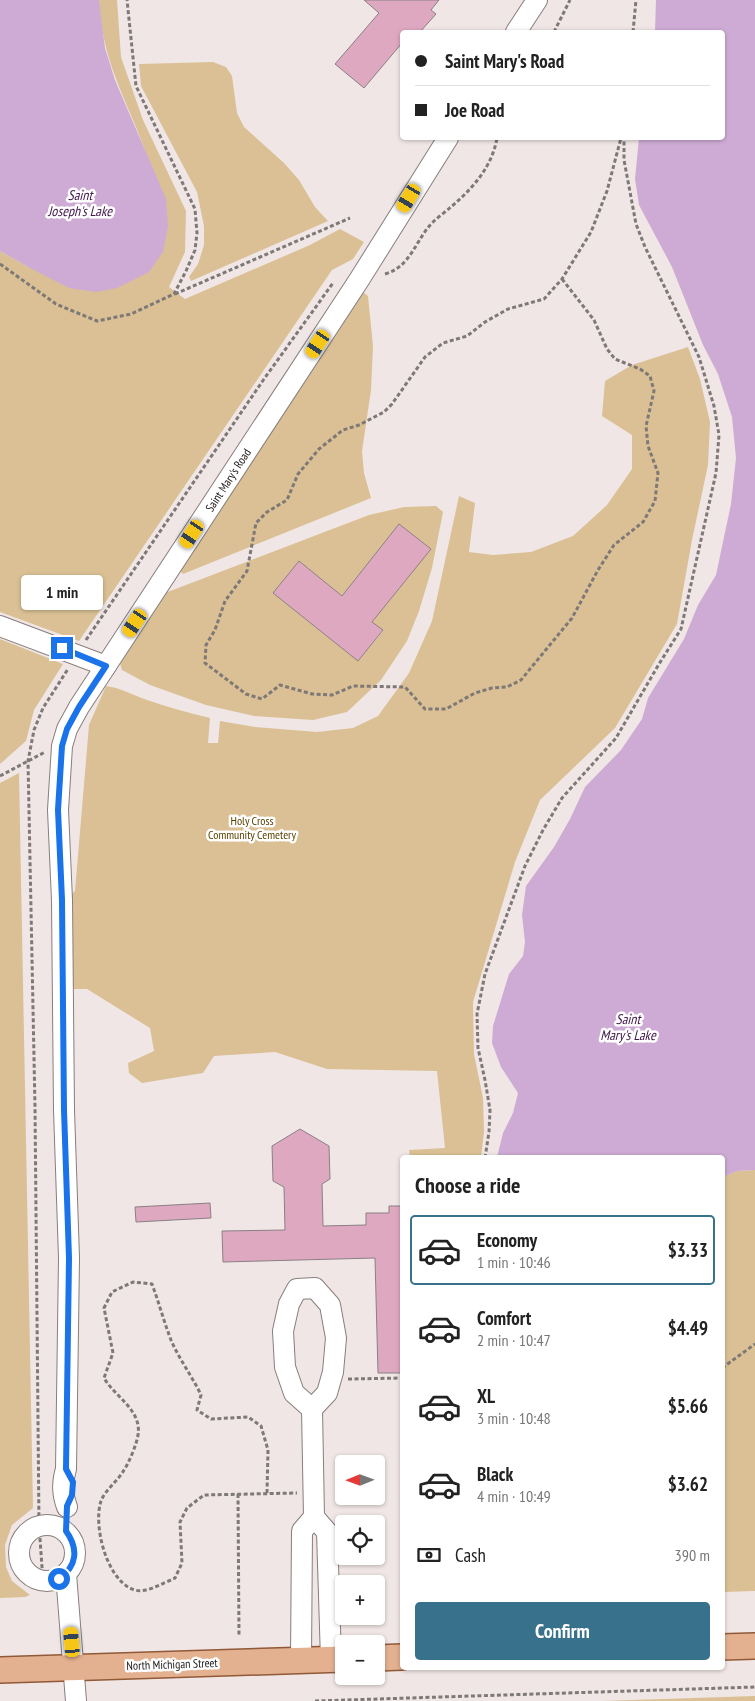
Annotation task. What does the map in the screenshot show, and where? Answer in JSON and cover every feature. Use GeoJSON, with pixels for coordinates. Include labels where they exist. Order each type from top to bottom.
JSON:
{"type":"FeatureCollection","features":[{"type":"Feature","properties":{"kind":"main road"},"geometry":{"type":"LineString","coordinates":[[725,1647],[755,1646]]}},
{"type":"Feature","properties":{"kind":"main road"},"geometry":{"type":"LineString","coordinates":[[385,1658],[400,1657]]}},
{"type":"Feature","properties":{"kind":"main road","name":"North Michigan Street"},"geometry":{"type":"LineString","coordinates":[[0,1670],[335,1659]]}},
{"type":"Feature","properties":{"kind":"street"},"geometry":{"type":"LineString","coordinates":[[517,30],[537,0]]}},
{"type":"Feature","properties":{"kind":"street","name":"Saint Mary's Road"},"geometry":{"type":"LineString","coordinates":[[76,1701],[66,1574],[72,1566],[75,1548],[72,1539],[66,1531],[67,1506],[72,1495],[73,1482],[66,1469],[69,1258],[64,1110],[62,900],[58,810],[62,746],[67,729],[79,707],[360,280],[447,140]]}},
{"type":"Feature","properties":{"kind":"street"},"geometry":{"type":"LineString","coordinates":[[0,626],[106,666]]}},
{"type":"Feature","properties":{"kind":"street"},"geometry":{"type":"LineString","coordinates":[[312,1409],[294,1393],[285,1367],[283,1331],[289,1304],[297,1289],[315,1288],[330,1305],[336,1338],[334,1366],[327,1394],[312,1409],[314,1517],[327,1532],[335,1635]]}},
{"type":"Feature","properties":{"kind":"street"},"geometry":{"type":"LineString","coordinates":[[301,1660],[302,1531],[314,1517]]}},
{"type":"Feature","properties":{"kind":"street"},"geometry":{"type":"LineString","coordinates":[[66,1531],[58,1526],[48,1524],[30,1529],[20,1544],[18,1554],[24,1571],[32,1577],[50,1582],[66,1574]]}},
{"type":"Feature","properties":{"kind":"path"},"geometry":{"type":"LineString","coordinates":[[127,0],[136,86],[195,209],[197,233],[195,250],[174,294]]}},
{"type":"Feature","properties":{"kind":"path"},"geometry":{"type":"LineString","coordinates":[[555,30],[570,0]]}},
{"type":"Feature","properties":{"kind":"path"},"geometry":{"type":"LineString","coordinates":[[633,30],[636,0]]}},
{"type":"Feature","properties":{"kind":"path"},"geometry":{"type":"LineString","coordinates":[[377,276],[395,271],[406,261],[431,224],[468,192],[484,173],[496,140]]}},
{"type":"Feature","properties":{"kind":"path"},"geometry":{"type":"LineString","coordinates":[[562,279],[594,320],[607,349],[615,359],[640,369],[650,376],[654,391],[646,426],[648,446],[658,473],[655,501],[643,522],[614,545],[572,618],[521,680],[507,687],[492,688],[475,693],[446,709],[425,709],[405,687],[353,686],[332,696],[312,694],[280,685],[262,699],[246,694],[205,663],[206,645],[215,630],[225,600],[247,571],[256,523],[267,512],[287,500],[298,474],[319,449],[343,430],[359,425],[384,412],[392,404],[425,357],[443,343],[466,336],[485,322],[508,309],[544,299],[562,279],[591,232],[607,191],[622,140]]}},
{"type":"Feature","properties":{"kind":"path"},"geometry":{"type":"LineString","coordinates":[[485,1155],[490,1110],[478,1048],[477,1014],[486,974],[525,866],[543,830],[562,798],[616,738],[681,629],[716,473],[719,435],[714,406],[699,357],[645,247],[636,224],[624,160],[623,140]]}},
{"type":"Feature","properties":{"kind":"path"},"geometry":{"type":"LineString","coordinates":[[0,264],[56,304],[97,322],[131,314],[350,218]]}},
{"type":"Feature","properties":{"kind":"path"},"geometry":{"type":"LineString","coordinates":[[85,642],[264,379],[336,279]]}},
{"type":"Feature","properties":{"kind":"path"},"geometry":{"type":"LineString","coordinates":[[43,1581],[39,1525],[35,1108],[28,761],[34,730],[43,708],[71,664]]}},
{"type":"Feature","properties":{"kind":"path"},"geometry":{"type":"LineString","coordinates":[[0,776],[51,749],[62,746]]}},
{"type":"Feature","properties":{"kind":"path"},"geometry":{"type":"LineString","coordinates":[[267,1493],[268,1450],[261,1426],[248,1417],[211,1419],[197,1410],[201,1395],[172,1341],[152,1284],[133,1282],[112,1292],[104,1308],[113,1353],[104,1378],[110,1388],[135,1414],[138,1434],[125,1470],[101,1500],[98,1529],[108,1563],[122,1582],[132,1590],[145,1590],[175,1578],[182,1563],[180,1522],[187,1508],[204,1494],[238,1494],[313,1492]]}},
{"type":"Feature","properties":{"kind":"path"},"geometry":{"type":"LineString","coordinates":[[725,1366],[755,1344]]}},
{"type":"Feature","properties":{"kind":"path"},"geometry":{"type":"LineString","coordinates":[[334,1366],[349,1380],[400,1378]]}},
{"type":"Feature","properties":{"kind":"path"},"geometry":{"type":"LineString","coordinates":[[238,1494],[239,1636]]}},
{"type":"Feature","properties":{"kind":"path"},"geometry":{"type":"LineString","coordinates":[[315,1701],[755,1687]]}},
{"type":"Feature","properties":{"kind":"green space"},"geometry":{"type":"Polygon","coordinates":[[[99,0],[117,0],[121,57],[143,120],[186,211],[185,252],[169,287],[185,299],[310,245],[340,229],[364,242],[353,259],[332,270],[79,641],[0,612],[0,251],[30,268],[150,166],[110,63],[105,45],[99,0]]]}},
{"type":"Feature","properties":{"kind":"green space"},"geometry":{"type":"Polygon","coordinates":[[[213,62],[226,67],[232,76],[237,113],[244,127],[284,163],[299,180],[315,207],[328,221],[191,281],[189,277],[198,264],[204,245],[204,226],[197,192],[141,86],[139,64],[213,62]]]}},
{"type":"Feature","properties":{"kind":"green space"},"geometry":{"type":"Polygon","coordinates":[[[363,292],[368,296],[373,346],[371,390],[362,451],[364,473],[371,498],[183,574],[179,570],[363,292]]]}},
{"type":"Feature","properties":{"kind":"green space","name":"Holy Cross Community Cemetery"},"geometry":{"type":"Polygon","coordinates":[[[688,347],[700,379],[710,422],[708,465],[677,624],[615,728],[540,800],[515,862],[473,1002],[474,1054],[483,1098],[484,1132],[481,1155],[410,1155],[409,1150],[445,1148],[437,1071],[327,1069],[275,1052],[214,1056],[203,1073],[142,1083],[129,1073],[128,1063],[154,1051],[150,1028],[87,989],[73,989],[71,895],[75,891],[89,725],[106,686],[162,705],[210,718],[208,743],[218,743],[220,721],[255,727],[317,732],[353,728],[378,716],[409,673],[432,621],[459,496],[475,503],[469,552],[493,555],[531,552],[573,536],[607,505],[632,469],[632,435],[602,416],[605,381],[632,365],[688,347]]]}},
{"type":"Feature","properties":{"kind":"green space"},"geometry":{"type":"Polygon","coordinates":[[[436,506],[443,512],[432,568],[419,611],[407,641],[381,680],[347,712],[313,720],[254,716],[206,705],[150,685],[122,670],[119,660],[165,593],[369,515],[404,507],[436,506]],[[399,524],[342,596],[299,561],[273,593],[358,661],[383,631],[372,622],[431,549],[399,524]]]}},
{"type":"Feature","properties":{"kind":"green space"},"geometry":{"type":"Polygon","coordinates":[[[0,639],[63,664],[34,710],[26,741],[0,764],[0,639]]]}},
{"type":"Feature","properties":{"kind":"green space"},"geometry":{"type":"Polygon","coordinates":[[[19,773],[33,1508],[12,1525],[5,1545],[6,1567],[12,1581],[30,1595],[0,1598],[0,783],[19,773]]]}},
{"type":"Feature","properties":{"kind":"green space"},"geometry":{"type":"Polygon","coordinates":[[[755,1170],[755,1591],[725,1592],[725,1176],[737,1171],[755,1170]]]}},
{"type":"Feature","properties":{"kind":"green space"},"geometry":{"type":"Polygon","coordinates":[[[755,1696],[755,1701],[602,1701],[755,1696]]]}},
{"type":"Feature","properties":{"kind":"water","name":"Saint Joseph's Lake"},"geometry":{"type":"Polygon","coordinates":[[[0,0],[99,0],[105,48],[115,80],[166,199],[168,227],[163,252],[149,272],[117,288],[96,292],[69,288],[0,251],[0,0]]]}},
{"type":"Feature","properties":{"kind":"water","name":"Saint Mary's Lake"},"geometry":{"type":"Polygon","coordinates":[[[656,0],[755,0],[755,1170],[737,1171],[725,1176],[725,1155],[498,1155],[503,1133],[513,1113],[518,1093],[501,1067],[492,1043],[493,1026],[509,974],[523,956],[525,942],[522,915],[526,886],[554,847],[585,787],[621,750],[642,719],[648,698],[684,639],[698,605],[716,575],[731,504],[736,458],[732,417],[718,374],[703,345],[672,267],[639,205],[635,179],[639,140],[725,140],[725,30],[655,30],[656,0]]]}},
{"type":"Feature","properties":{"kind":"building"},"geometry":{"type":"Polygon","coordinates":[[[364,0],[439,0],[431,10],[436,14],[422,30],[400,30],[400,45],[364,88],[335,64],[379,13],[364,0]]]}},
{"type":"Feature","properties":{"kind":"building"},"geometry":{"type":"Polygon","coordinates":[[[399,524],[431,549],[372,622],[383,630],[358,661],[273,593],[299,561],[342,596],[399,524]]]}},
{"type":"Feature","properties":{"kind":"building"},"geometry":{"type":"Polygon","coordinates":[[[300,1129],[329,1146],[330,1179],[322,1184],[323,1226],[366,1225],[366,1213],[389,1213],[389,1206],[400,1206],[400,1373],[378,1373],[375,1258],[223,1262],[222,1231],[285,1230],[284,1187],[273,1181],[272,1146],[300,1129]]]}},
{"type":"Feature","properties":{"kind":"building"},"geometry":{"type":"Polygon","coordinates":[[[210,1203],[211,1218],[136,1222],[135,1207],[210,1203]]]}},
{"type":"Feature","properties":{"kind":"route"},"geometry":{"type":"LineString","coordinates":[[59,1579],[72,1566],[75,1548],[72,1539],[66,1531],[67,1506],[72,1495],[73,1482],[66,1469],[69,1258],[64,1110],[62,900],[58,810],[62,746],[67,729],[106,666],[62,648]]}}]}
